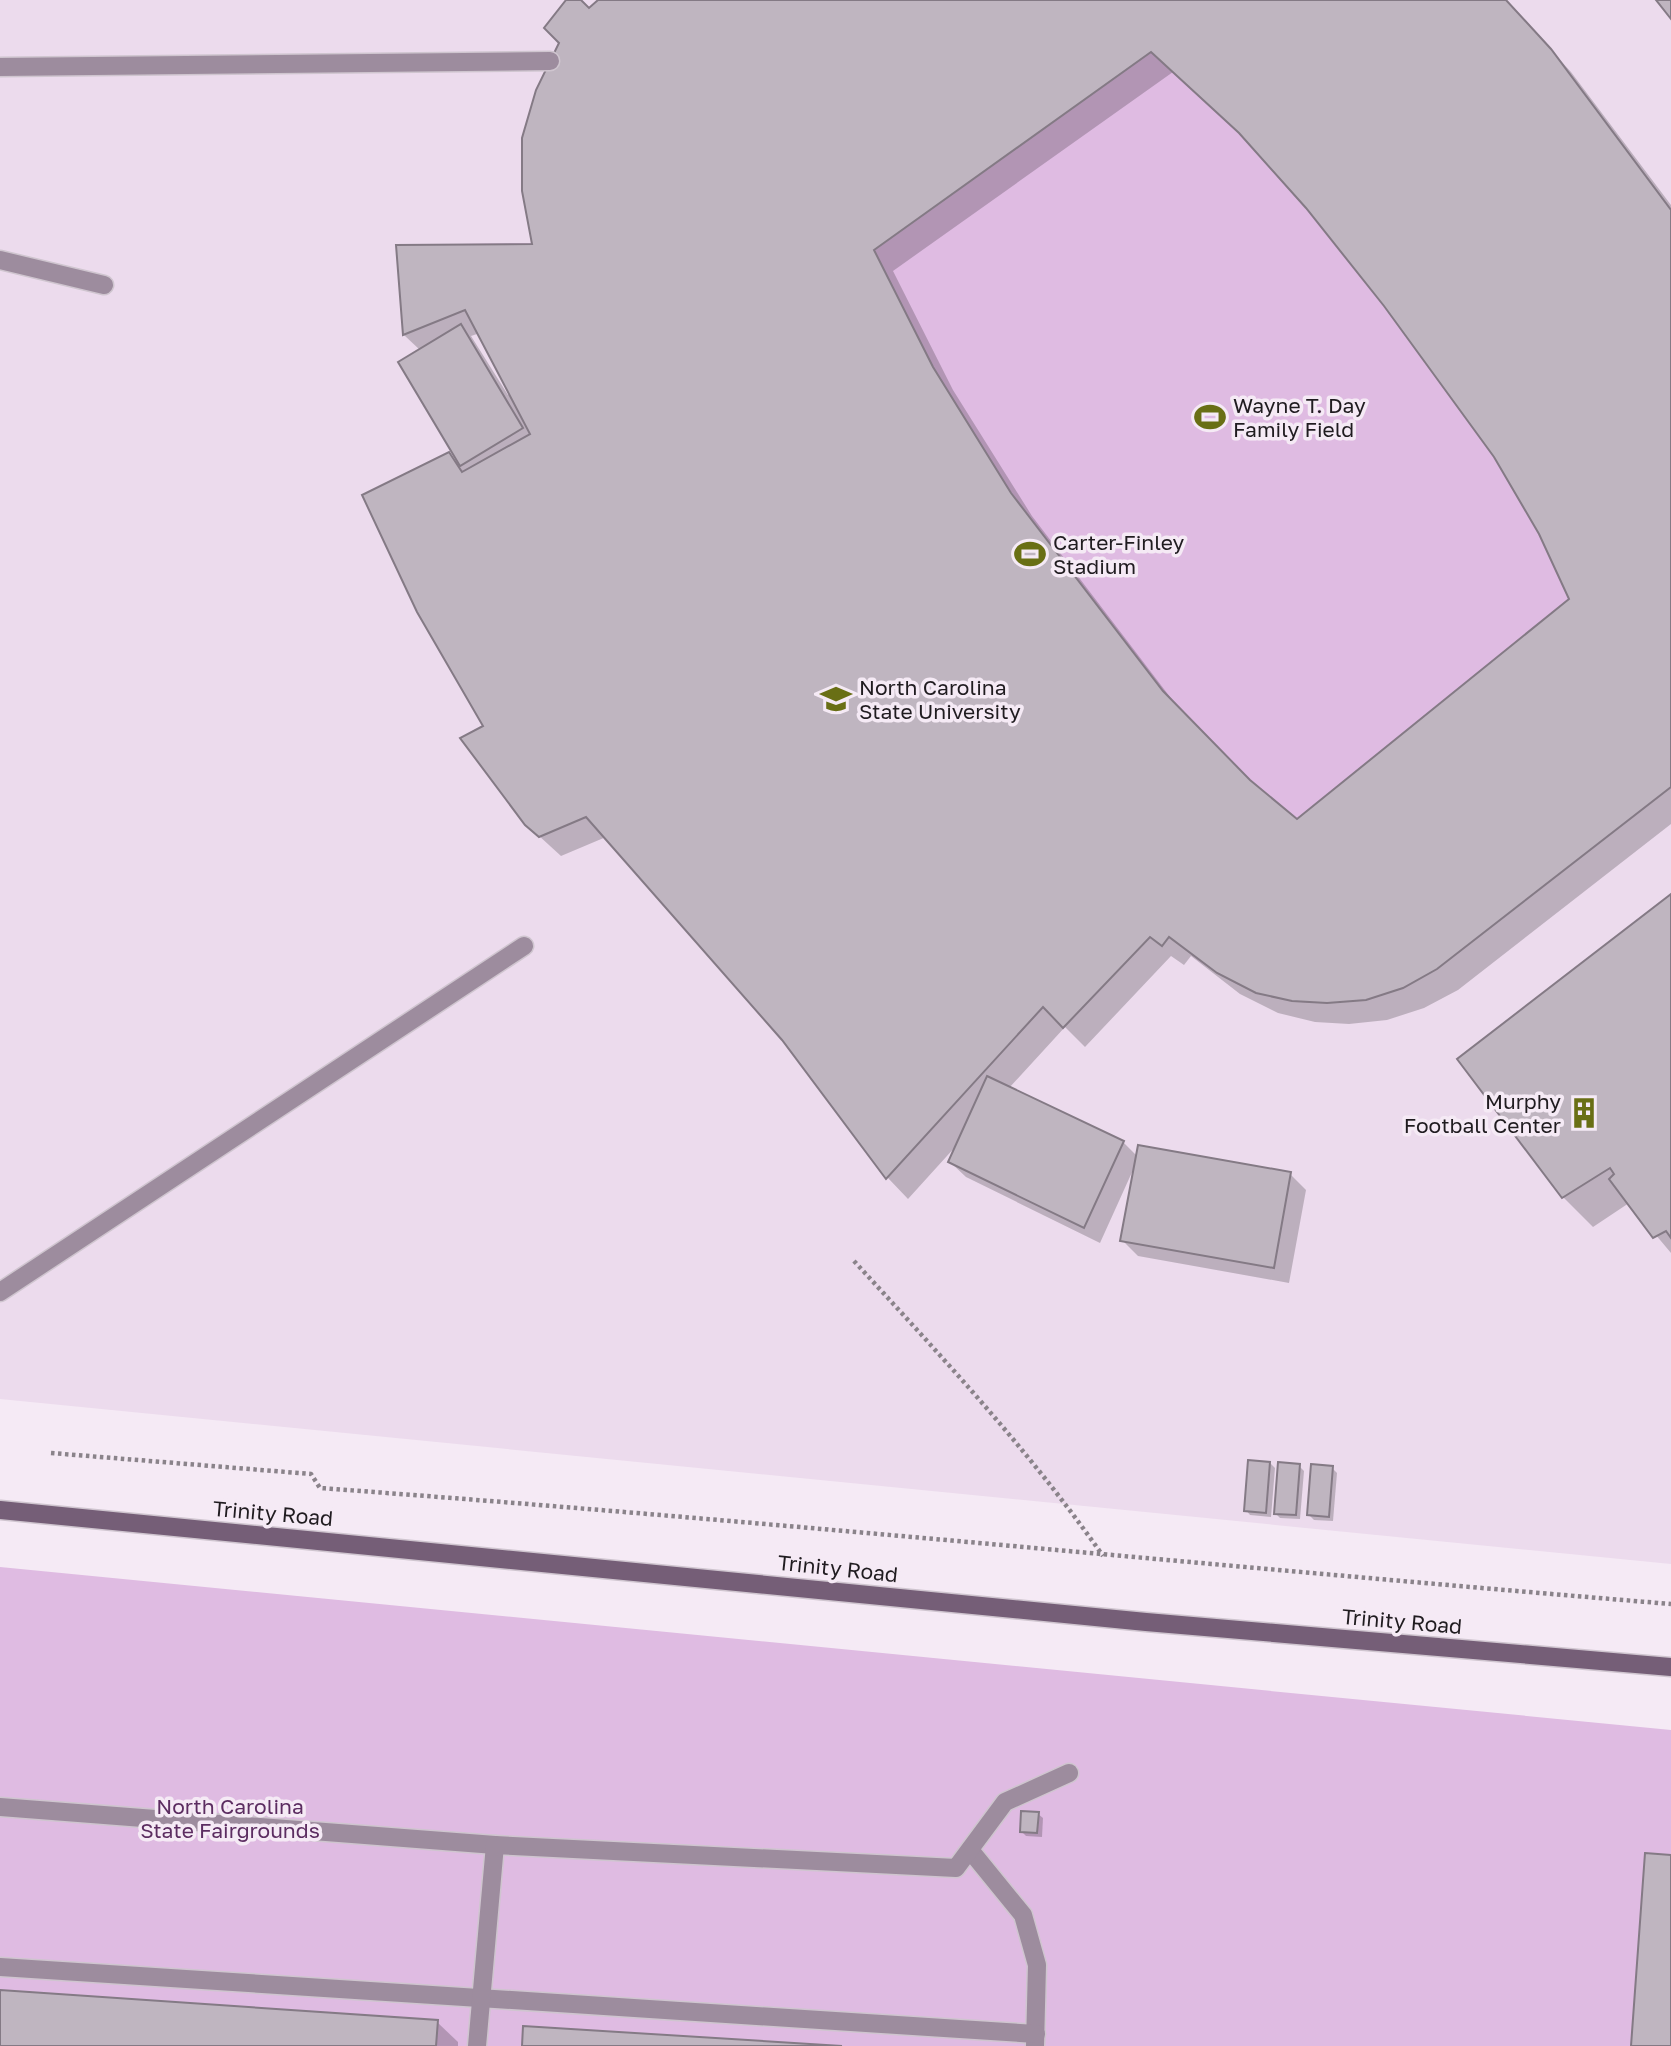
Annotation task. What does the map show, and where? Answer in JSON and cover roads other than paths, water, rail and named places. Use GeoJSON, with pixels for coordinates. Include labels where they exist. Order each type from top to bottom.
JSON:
{"type":"FeatureCollection","features":[{"type":"Feature","properties":{"kind":"main road","name":"Trinity Road"},"geometry":{"type":"LineString","coordinates":[[0,1510],[1146,1622],[1671,1667]]}},
{"type":"Feature","properties":{"kind":"lane"},"geometry":{"type":"LineString","coordinates":[[0,67],[550,61]]}},
{"type":"Feature","properties":{"kind":"lane"},"geometry":{"type":"LineString","coordinates":[[0,260],[104,285]]}},
{"type":"Feature","properties":{"kind":"lane"},"geometry":{"type":"LineString","coordinates":[[0,1292],[524,946]]}},
{"type":"Feature","properties":{"kind":"lane"},"geometry":{"type":"LineString","coordinates":[[0,1807],[495,1845],[956,1868],[1006,1802],[1069,1773]]}},
{"type":"Feature","properties":{"kind":"lane"},"geometry":{"type":"LineString","coordinates":[[477,2046],[495,1845]]}},
{"type":"Feature","properties":{"kind":"lane"},"geometry":{"type":"LineString","coordinates":[[0,1967],[482,1998],[1036,2040],[1037,1965],[1023,1914],[970,1850]]}},
{"type":"Feature","properties":{"kind":"place","name":"Wayne T. Day Family Field"},"geometry":{"type":"Point","coordinates":[1210,417]}},
{"type":"Feature","properties":{"kind":"place","name":"Carter-Finley Stadium"},"geometry":{"type":"Point","coordinates":[1030,554]}},
{"type":"Feature","properties":{"kind":"place","name":"North Carolina State University"},"geometry":{"type":"Point","coordinates":[836,699]}},
{"type":"Feature","properties":{"kind":"place","name":"Murphy Football Center"},"geometry":{"type":"Point","coordinates":[1584,1113]}},
{"type":"Feature","properties":{"kind":"park label","name":"North Carolina State Fairgrounds"},"geometry":{"type":"Point","coordinates":[230,1818]}}]}
